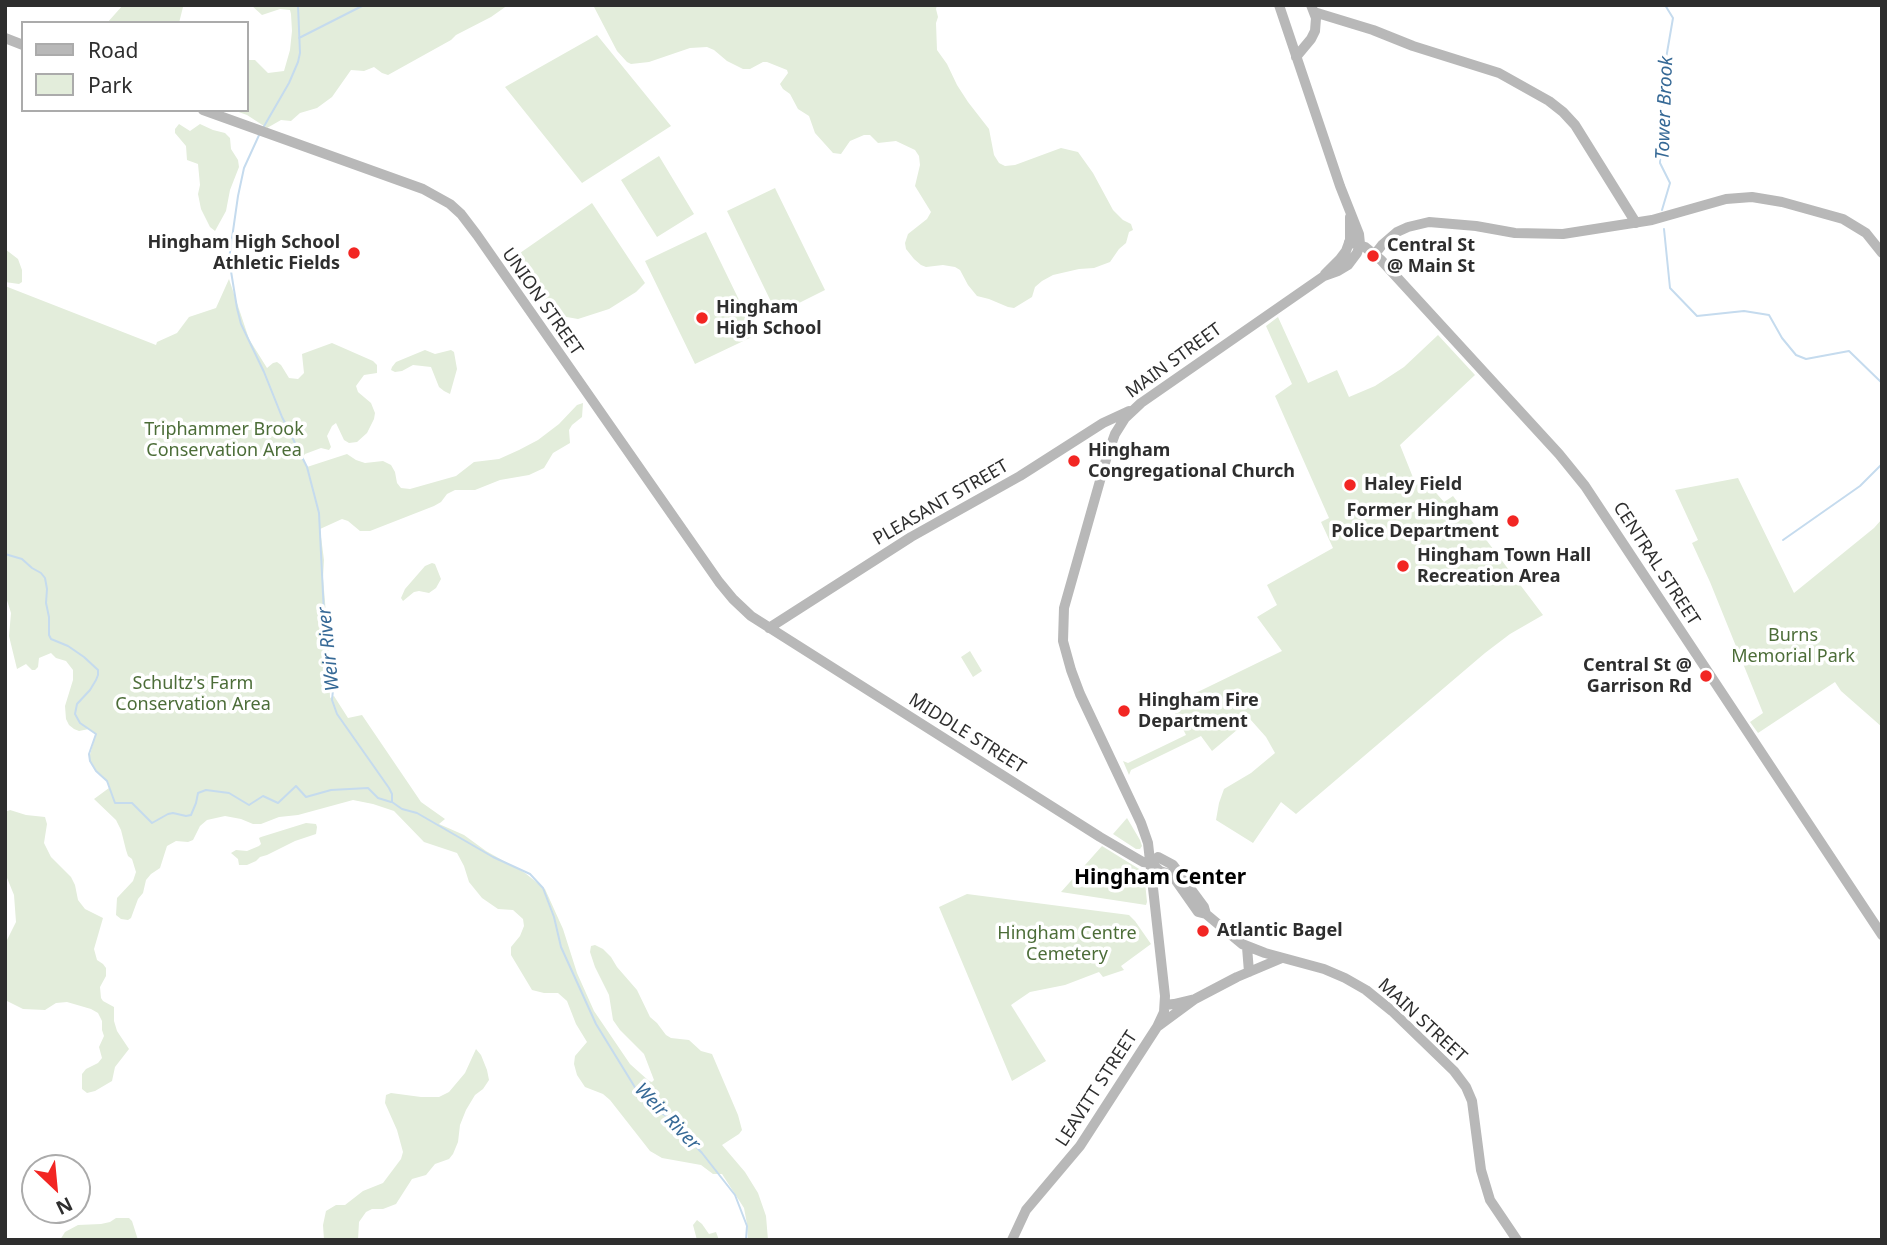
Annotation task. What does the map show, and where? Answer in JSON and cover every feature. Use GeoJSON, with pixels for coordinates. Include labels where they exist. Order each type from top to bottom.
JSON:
{"type":"FeatureCollection","features":[{"type":"Feature","properties":{"kind":"main road"},"geometry":{"type":"LineString","coordinates":[[1279,5],[1359,234],[1360,244],[1349,242]]}},
{"type":"Feature","properties":{"kind":"main road"},"geometry":{"type":"LineString","coordinates":[[1296,57],[1315,31],[1317,24],[1312,9]]}},
{"type":"Feature","properties":{"kind":"main road"},"geometry":{"type":"LineString","coordinates":[[1312,9],[1499,74],[1549,101],[1575,125],[1636,223]]}},
{"type":"Feature","properties":{"kind":"main road","name":"UNION STREET"},"geometry":{"type":"LineString","coordinates":[[208,112],[423,189],[445,200],[458,212],[726,590],[742,609],[769,628]]}},
{"type":"Feature","properties":{"kind":"main road"},"geometry":{"type":"LineString","coordinates":[[1375,254],[1397,232],[1429,222],[1515,233],[1554,234],[1636,223],[1726,199],[1752,197],[1782,202],[1843,219],[1866,233],[1882,253]]}},
{"type":"Feature","properties":{"kind":"main road"},"geometry":{"type":"LineString","coordinates":[[1324,276],[1340,260],[1349,242],[1351,213]]}},
{"type":"Feature","properties":{"kind":"main road","name":"CENTRAL STREET"},"geometry":{"type":"LineString","coordinates":[[1360,244],[1375,254],[1559,454],[1585,486],[1882,935]]}},
{"type":"Feature","properties":{"kind":"main road","name":"MAIN STREET"},"geometry":{"type":"LineString","coordinates":[[1360,244],[1348,265],[1324,276],[1133,410],[1120,425],[1107,456],[1063,608],[1062,629],[1076,685],[1144,829],[1151,863],[1172,876],[1194,899],[1198,912],[1206,914],[1247,947],[1324,970],[1357,984],[1392,1011],[1460,1078],[1472,1101],[1481,1170],[1490,1200],[1517,1240]]}},
{"type":"Feature","properties":{"kind":"main road","name":"PLEASANT STREET"},"geometry":{"type":"LineString","coordinates":[[769,628],[911,537],[1020,475],[1103,423],[1133,410]]}},
{"type":"Feature","properties":{"kind":"main road","name":"MIDDLE STREET"},"geometry":{"type":"LineString","coordinates":[[769,628],[1107,841],[1143,862],[1151,863]]}},
{"type":"Feature","properties":{"kind":"main road"},"geometry":{"type":"LineString","coordinates":[[1151,863],[1166,1005],[1157,1027]]}},
{"type":"Feature","properties":{"kind":"main road"},"geometry":{"type":"LineString","coordinates":[[1247,947],[1249,972]]}},
{"type":"Feature","properties":{"kind":"main road","name":"LEAVITT STREET"},"geometry":{"type":"LineString","coordinates":[[1012,1240],[1021,1217],[1031,1202],[1080,1146],[1157,1027],[1195,999],[1283,958]]}},
{"type":"Feature","properties":{"kind":"main road","name":"LEAVITT STREET"},"geometry":{"type":"LineString","coordinates":[[1166,1005],[1195,999]]}},
{"type":"Feature","properties":{"kind":"green space"},"geometry":{"type":"Polygon","coordinates":[[[123,5],[183,5],[180,21],[109,21],[123,5]]]}},
{"type":"Feature","properties":{"kind":"green space"},"geometry":{"type":"Polygon","coordinates":[[[251,5],[508,5],[388,75],[374,67],[364,71],[351,70],[332,97],[317,108],[300,113],[291,121],[281,120],[267,128],[239,112],[248,112],[248,60],[255,60],[268,73],[284,71],[292,31],[290,10],[280,9],[262,15],[251,5]]]}},
{"type":"Feature","properties":{"kind":"green space"},"geometry":{"type":"Polygon","coordinates":[[[593,5],[937,5],[937,50],[968,102],[989,129],[994,155],[999,163],[1005,166],[1015,165],[1061,148],[1078,152],[1113,210],[1131,224],[1133,230],[1110,262],[1094,268],[1053,275],[1035,287],[1032,297],[1014,308],[977,296],[960,270],[943,265],[926,267],[906,249],[908,234],[927,219],[931,212],[915,186],[920,165],[915,150],[896,141],[878,143],[870,135],[864,135],[850,141],[841,154],[833,153],[815,133],[809,116],[798,109],[790,94],[780,84],[788,73],[787,70],[767,62],[743,69],[707,47],[690,48],[649,62],[631,64],[617,51],[593,5]]]}},
{"type":"Feature","properties":{"kind":"green space"},"geometry":{"type":"Polygon","coordinates":[[[597,35],[671,126],[582,183],[505,87],[597,35]]]}},
{"type":"Feature","properties":{"kind":"green space"},"geometry":{"type":"Polygon","coordinates":[[[179,124],[190,131],[200,124],[225,133],[230,138],[231,149],[238,160],[239,167],[230,190],[226,211],[215,231],[201,209],[198,164],[187,160],[186,146],[175,133],[179,124]]]}},
{"type":"Feature","properties":{"kind":"green space"},"geometry":{"type":"Polygon","coordinates":[[[659,156],[694,214],[657,237],[621,180],[659,156]]]}},
{"type":"Feature","properties":{"kind":"green space"},"geometry":{"type":"Polygon","coordinates":[[[775,188],[825,290],[777,314],[727,211],[775,188]]]}},
{"type":"Feature","properties":{"kind":"green space"},"geometry":{"type":"Polygon","coordinates":[[[592,203],[645,283],[609,309],[578,319],[561,316],[507,262],[592,203]]]}},
{"type":"Feature","properties":{"kind":"green space"},"geometry":{"type":"Polygon","coordinates":[[[706,232],[756,335],[695,364],[645,261],[706,232]]]}},
{"type":"Feature","properties":{"kind":"green space"},"geometry":{"type":"Polygon","coordinates":[[[5,249],[18,259],[22,270],[22,282],[19,284],[5,282],[5,249]]]}},
{"type":"Feature","properties":{"kind":"green space"},"geometry":{"type":"Polygon","coordinates":[[[229,279],[249,339],[267,368],[277,362],[289,378],[298,379],[304,373],[302,354],[332,343],[377,365],[377,373],[364,375],[356,386],[358,392],[371,403],[375,413],[367,433],[357,442],[349,443],[344,440],[336,423],[327,436],[331,447],[329,450],[321,448],[305,454],[303,457],[307,467],[347,454],[365,463],[383,461],[391,465],[401,488],[410,489],[456,476],[474,462],[499,459],[519,450],[538,440],[559,424],[577,405],[583,403],[582,417],[569,430],[570,443],[553,453],[544,468],[529,475],[500,480],[475,490],[455,490],[434,506],[370,531],[360,531],[342,519],[320,529],[324,560],[330,698],[334,696],[348,718],[362,715],[421,802],[445,819],[439,824],[464,835],[525,873],[545,889],[594,1011],[630,1064],[649,1081],[654,1080],[644,1054],[613,1020],[609,995],[595,967],[590,952],[591,946],[603,949],[611,957],[637,990],[650,1017],[666,1035],[689,1040],[701,1051],[712,1054],[742,1130],[722,1145],[745,1172],[758,1193],[766,1216],[768,1240],[748,1240],[744,1208],[722,1174],[713,1174],[701,1165],[662,1158],[650,1151],[610,1100],[585,1087],[574,1064],[575,1056],[587,1042],[567,1001],[558,993],[532,990],[511,955],[511,947],[524,926],[523,919],[513,910],[498,909],[482,898],[469,882],[457,853],[424,842],[394,811],[353,800],[298,815],[279,817],[261,824],[225,816],[207,820],[200,826],[193,840],[176,841],[167,846],[160,868],[146,880],[131,918],[121,919],[116,915],[117,898],[133,881],[136,872],[116,820],[94,799],[109,788],[107,781],[96,771],[89,758],[96,734],[89,729],[74,729],[66,719],[65,706],[73,680],[73,670],[66,661],[51,653],[39,658],[35,670],[26,664],[17,669],[9,636],[11,613],[6,597],[5,577],[5,286],[156,345],[157,342],[177,333],[189,317],[216,308],[229,279]]]}},
{"type":"Feature","properties":{"kind":"green space","name":"Hingham Town Hall Recreation Area"},"geometry":{"type":"Polygon","coordinates":[[[1278,317],[1308,383],[1337,370],[1349,397],[1375,386],[1404,367],[1438,335],[1475,375],[1400,445],[1416,485],[1424,479],[1444,502],[1453,496],[1543,615],[1510,634],[1485,653],[1296,814],[1281,802],[1253,843],[1216,820],[1224,789],[1251,773],[1275,753],[1266,737],[1250,719],[1212,751],[1201,736],[1131,770],[1129,775],[1123,761],[1128,763],[1186,735],[1171,705],[1282,651],[1257,617],[1277,605],[1267,585],[1333,548],[1321,522],[1329,518],[1275,396],[1292,384],[1266,326],[1278,317]]]}},
{"type":"Feature","properties":{"kind":"green space"},"geometry":{"type":"Polygon","coordinates":[[[425,350],[435,354],[451,350],[454,352],[457,369],[450,394],[439,387],[431,367],[413,365],[402,371],[391,370],[396,362],[425,350]]]}},
{"type":"Feature","properties":{"kind":"green space","name":"Burns Memorial Park"},"geometry":{"type":"Polygon","coordinates":[[[1738,478],[1794,593],[1882,519],[1882,727],[1841,691],[1835,682],[1758,733],[1750,722],[1763,713],[1692,543],[1698,540],[1675,490],[1738,478]]]}},
{"type":"Feature","properties":{"kind":"green space"},"geometry":{"type":"Polygon","coordinates":[[[435,564],[441,579],[436,588],[429,593],[414,592],[403,601],[401,598],[405,589],[425,566],[435,564]]]}},
{"type":"Feature","properties":{"kind":"green space"},"geometry":{"type":"Polygon","coordinates":[[[970,651],[982,671],[973,677],[961,657],[970,651]]]}},
{"type":"Feature","properties":{"kind":"green space"},"geometry":{"type":"Polygon","coordinates":[[[10,810],[45,817],[47,824],[44,843],[51,857],[71,877],[78,900],[85,909],[103,918],[94,949],[97,960],[106,968],[106,976],[100,987],[101,998],[114,1007],[117,1031],[129,1049],[115,1067],[112,1081],[95,1091],[87,1093],[82,1089],[82,1074],[102,1058],[99,1047],[104,1036],[98,1013],[67,1002],[56,1003],[45,1010],[23,1009],[5,1000],[5,949],[16,922],[14,895],[5,873],[5,812],[10,810]]]}},
{"type":"Feature","properties":{"kind":"green space"},"geometry":{"type":"Polygon","coordinates":[[[1127,818],[1140,840],[1140,849],[1113,834],[1127,818]]]}},
{"type":"Feature","properties":{"kind":"green space"},"geometry":{"type":"Polygon","coordinates":[[[306,823],[316,824],[316,834],[295,841],[247,865],[239,865],[238,859],[231,853],[236,850],[247,851],[261,844],[261,837],[306,823]]]}},
{"type":"Feature","properties":{"kind":"green space"},"geometry":{"type":"Polygon","coordinates":[[[1102,846],[1144,872],[1146,905],[1061,892],[1102,846]]]}},
{"type":"Feature","properties":{"kind":"green space","name":"Hingham Centre Cemetery"},"geometry":{"type":"Polygon","coordinates":[[[967,894],[1129,915],[1151,944],[1121,966],[1124,970],[1103,977],[1099,972],[1065,985],[1030,992],[1011,1005],[1046,1061],[1012,1081],[939,907],[967,894]]]}},
{"type":"Feature","properties":{"kind":"green space"},"geometry":{"type":"Polygon","coordinates":[[[476,1049],[481,1055],[489,1080],[466,1110],[453,1154],[449,1159],[435,1164],[426,1175],[412,1179],[396,1204],[366,1212],[359,1222],[358,1240],[324,1240],[326,1211],[336,1205],[345,1205],[363,1191],[383,1183],[401,1159],[403,1152],[385,1103],[386,1095],[391,1093],[439,1097],[449,1092],[465,1073],[476,1049]]]}},
{"type":"Feature","properties":{"kind":"green space"},"geometry":{"type":"Polygon","coordinates":[[[116,1218],[129,1218],[132,1221],[138,1240],[60,1240],[65,1232],[78,1225],[101,1224],[116,1218]]]}},
{"type":"Feature","properties":{"kind":"green space"},"geometry":{"type":"Polygon","coordinates":[[[697,1220],[709,1234],[716,1232],[719,1240],[697,1240],[693,1225],[697,1220]]]}},
{"type":"Feature","properties":{"kind":"waterway","name":"Weir River"},"geometry":{"type":"LineString","coordinates":[[263,128],[298,62],[298,5]]}},
{"type":"Feature","properties":{"kind":"waterway","name":"Tower Brook"},"geometry":{"type":"LineString","coordinates":[[299,38],[364,5]]}},
{"type":"Feature","properties":{"kind":"waterway","name":"Tower Brook"},"geometry":{"type":"LineString","coordinates":[[1662,210],[1670,183],[1660,163],[1663,76],[1673,18],[1665,5]]}},
{"type":"Feature","properties":{"kind":"waterway","name":"Weir River"},"geometry":{"type":"LineString","coordinates":[[260,133],[244,168],[229,259],[241,324],[307,467],[319,513],[326,654],[333,690],[332,700],[337,714],[389,788],[392,802],[530,874],[543,888],[561,947],[596,1024],[636,1089],[652,1108],[668,1117],[702,1153],[735,1195],[747,1226],[746,1240]]}},
{"type":"Feature","properties":{"kind":"waterway","name":"Tower Brook"},"geometry":{"type":"LineString","coordinates":[[1664,229],[1670,288],[1697,316],[1744,311],[1769,315],[1796,355],[1806,359],[1849,351],[1882,383]]}},
{"type":"Feature","properties":{"kind":"waterway","name":"Tower Brook"},"geometry":{"type":"LineString","coordinates":[[1783,540],[1860,486],[1882,464]]}},
{"type":"Feature","properties":{"kind":"waterway"},"geometry":{"type":"LineString","coordinates":[[5,554],[22,559],[45,578],[51,639],[68,646],[98,670],[96,680],[77,704],[75,714],[80,723],[96,734],[89,754],[90,761],[107,781],[115,803],[132,803],[152,823],[168,814],[191,815],[198,793],[206,790],[229,793],[249,805],[263,796],[278,803],[296,786],[306,797],[331,790],[368,788],[378,798],[391,802]]}},
{"type":"Feature","properties":{"kind":"place","name":"Hingham High School Athletic Fields"},"geometry":{"type":"Point","coordinates":[354,253]}},
{"type":"Feature","properties":{"kind":"place","name":"Central St @ Main St"},"geometry":{"type":"Point","coordinates":[1373,256]}},
{"type":"Feature","properties":{"kind":"place","name":"Hingham High School"},"geometry":{"type":"Point","coordinates":[702,318]}},
{"type":"Feature","properties":{"kind":"place","name":"Hingham Congregational Church"},"geometry":{"type":"Point","coordinates":[1074,461]}},
{"type":"Feature","properties":{"kind":"place","name":"Haley Field"},"geometry":{"type":"Point","coordinates":[1350,485]}},
{"type":"Feature","properties":{"kind":"place","name":"Former Hingham Police Department"},"geometry":{"type":"Point","coordinates":[1513,521]}},
{"type":"Feature","properties":{"kind":"place","name":"Hingham Town Hall Recreation Area"},"geometry":{"type":"Point","coordinates":[1403,566]}},
{"type":"Feature","properties":{"kind":"place","name":"Central St @ Garrison Rd"},"geometry":{"type":"Point","coordinates":[1706,676]}},
{"type":"Feature","properties":{"kind":"place","name":"Hingham Fire Department"},"geometry":{"type":"Point","coordinates":[1124,711]}},
{"type":"Feature","properties":{"kind":"place","name":"Atlantic Bagel"},"geometry":{"type":"Point","coordinates":[1203,931]}},
{"type":"Feature","properties":{"kind":"district","name":"Hingham Center"},"geometry":{"type":"Point","coordinates":[1160,878]}},
{"type":"Feature","properties":{"kind":"park label","name":"Triphammer Brook Conservation Area"},"geometry":{"type":"Point","coordinates":[224,440]}},
{"type":"Feature","properties":{"kind":"park label","name":"Schultz's Farm Conservation Area"},"geometry":{"type":"Point","coordinates":[193,694]}}]}
